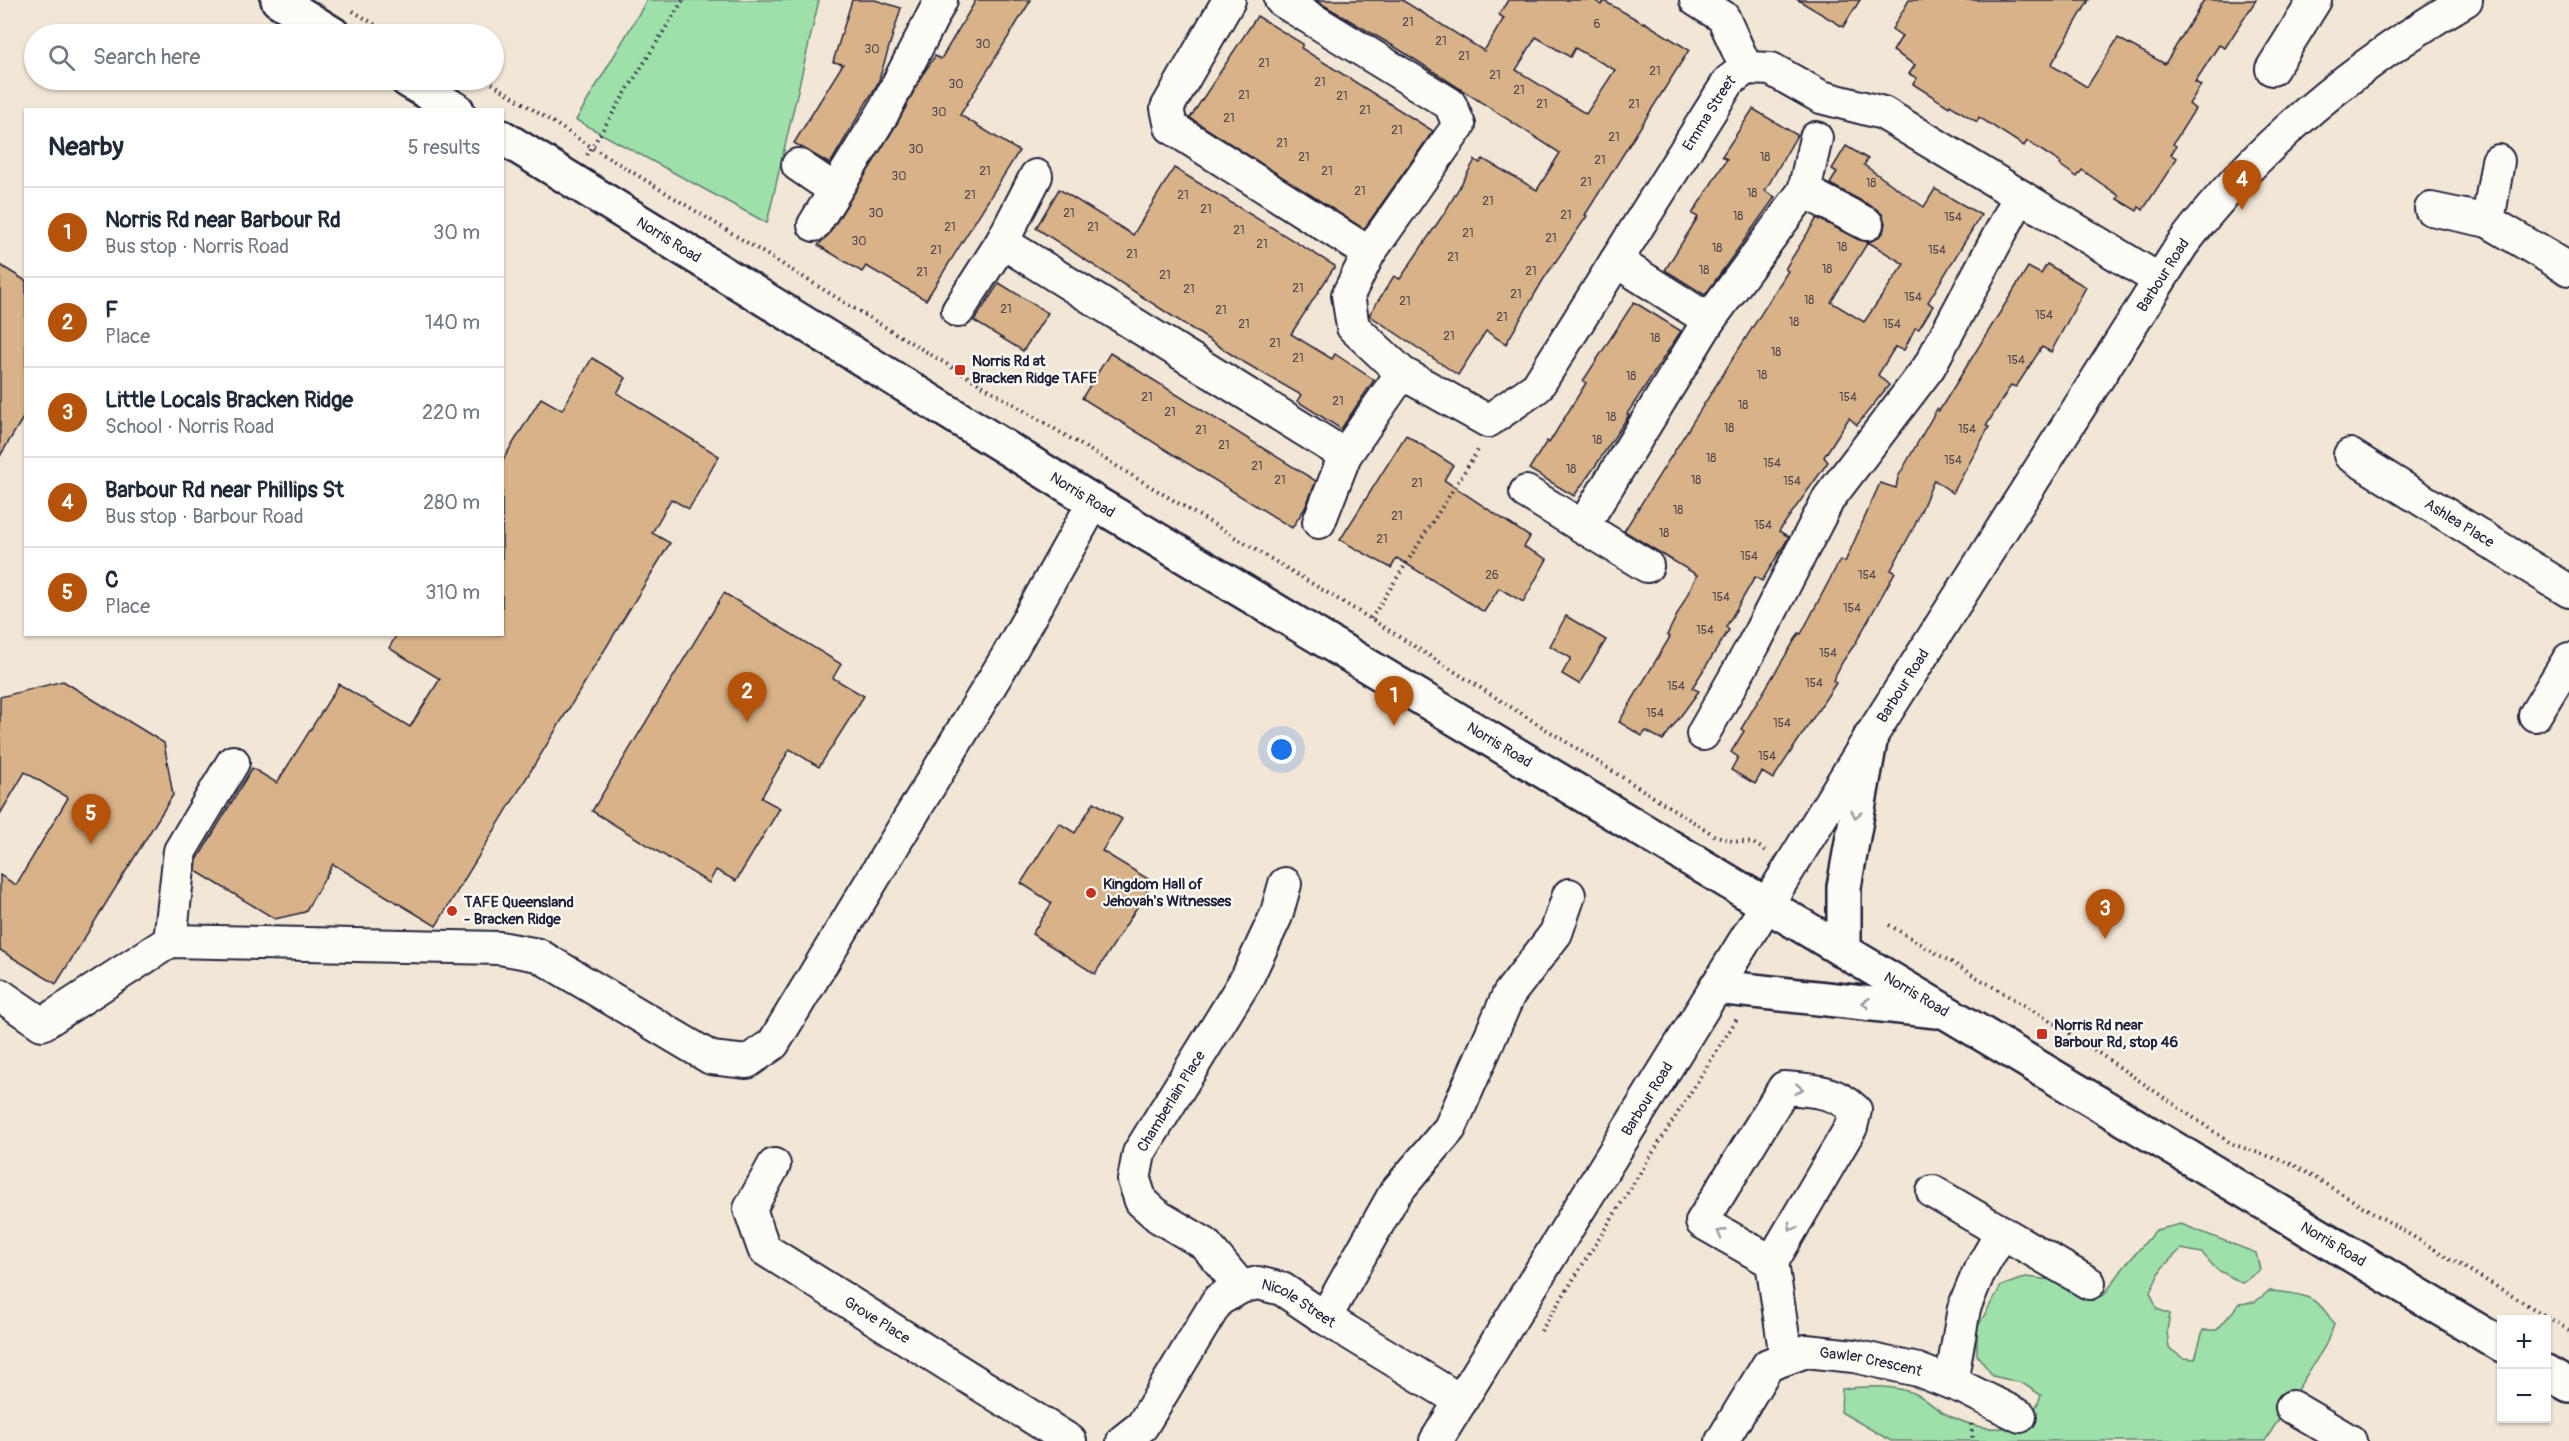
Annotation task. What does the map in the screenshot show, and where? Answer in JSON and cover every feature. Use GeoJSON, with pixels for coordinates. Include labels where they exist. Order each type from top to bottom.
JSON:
{"type":"FeatureCollection","features":[{"type":"Feature","properties":{"kind":"main road"},"geometry":{"type":"LineString","coordinates":[[278,0],[338,20]]}},
{"type":"Feature","properties":{"kind":"main road"},"geometry":{"type":"LineString","coordinates":[[424,90],[454,108]]}},
{"type":"Feature","properties":{"kind":"main road","name":"Norris Road"},"geometry":{"type":"LineString","coordinates":[[504,138],[570,177],[948,414],[1768,903],[2497,1342]]}},
{"type":"Feature","properties":{"kind":"main road"},"geometry":{"type":"LineString","coordinates":[[1844,950],[1845,878],[1871,736]]}},
{"type":"Feature","properties":{"kind":"main road"},"geometry":{"type":"LineString","coordinates":[[1716,987],[1945,1011]]}},
{"type":"Feature","properties":{"kind":"main road"},"geometry":{"type":"LineString","coordinates":[[2551,1374],[2569,1385]]}},
{"type":"Feature","properties":{"kind":"street"},"geometry":{"type":"LineString","coordinates":[[814,225],[883,113],[941,0]]}},
{"type":"Feature","properties":{"kind":"street"},"geometry":{"type":"LineString","coordinates":[[1229,0],[1167,108],[1171,127],[1369,253]]}},
{"type":"Feature","properties":{"kind":"street"},"geometry":{"type":"LineString","coordinates":[[1281,0],[1450,104],[1459,125],[1369,253],[1348,295],[1353,327],[1402,373],[1488,421]]}},
{"type":"Feature","properties":{"kind":"street"},"geometry":{"type":"LineString","coordinates":[[1696,0],[1723,17],[1746,68]]}},
{"type":"Feature","properties":{"kind":"street"},"geometry":{"type":"LineString","coordinates":[[2272,69],[2315,0]]}},
{"type":"Feature","properties":{"kind":"street","name":"Barbour Road"},"geometry":{"type":"LineString","coordinates":[[1436,1441],[1871,736],[2159,280],[2209,209],[2261,154],[2323,99],[2448,4]]}},
{"type":"Feature","properties":{"kind":"street","name":"Emma Street"},"geometry":{"type":"LineString","coordinates":[[1488,421],[1537,387],[1729,81],[1746,68],[1771,69],[1821,97],[1883,113],[2159,280]]}},
{"type":"Feature","properties":{"kind":"street"},"geometry":{"type":"LineString","coordinates":[[1583,526],[1709,320],[1804,191],[1816,138]]}},
{"type":"Feature","properties":{"kind":"street"},"geometry":{"type":"LineString","coordinates":[[2488,221],[2498,160]]}},
{"type":"Feature","properties":{"kind":"street"},"geometry":{"type":"LineString","coordinates":[[798,165],[835,190]]}},
{"type":"Feature","properties":{"kind":"street"},"geometry":{"type":"LineString","coordinates":[[958,311],[1002,242],[1036,176]]}},
{"type":"Feature","properties":{"kind":"street"},"geometry":{"type":"LineString","coordinates":[[1804,191],[1867,224]]}},
{"type":"Feature","properties":{"kind":"street"},"geometry":{"type":"LineString","coordinates":[[1703,734],[1754,644],[1829,498],[1929,367],[2020,196]]}},
{"type":"Feature","properties":{"kind":"street"},"geometry":{"type":"LineString","coordinates":[[2432,209],[2488,221],[2569,268]]}},
{"type":"Feature","properties":{"kind":"street"},"geometry":{"type":"LineString","coordinates":[[1002,242],[1345,455]]}},
{"type":"Feature","properties":{"kind":"street"},"geometry":{"type":"LineString","coordinates":[[1616,261],[1709,320]]}},
{"type":"Feature","properties":{"kind":"street"},"geometry":{"type":"LineString","coordinates":[[1319,522],[1345,455],[1402,373]]}},
{"type":"Feature","properties":{"kind":"street","name":"Ashlea Place"},"geometry":{"type":"LineString","coordinates":[[2350,455],[2569,591]]}},
{"type":"Feature","properties":{"kind":"street"},"geometry":{"type":"LineString","coordinates":[[1526,492],[1647,566]]}},
{"type":"Feature","properties":{"kind":"street"},"geometry":{"type":"LineString","coordinates":[[0,995],[42,1024],[170,941],[500,948],[538,954],[711,1058],[747,1062],[773,1044],[1006,660],[1094,502]]}},
{"type":"Feature","properties":{"kind":"street"},"geometry":{"type":"LineString","coordinates":[[2535,715],[2569,659]]}},
{"type":"Feature","properties":{"kind":"street"},"geometry":{"type":"LineString","coordinates":[[170,941],[180,851],[233,762]]}},
{"type":"Feature","properties":{"kind":"street","name":"Chamberlain Place"},"geometry":{"type":"LineString","coordinates":[[1241,1287],[1205,1244],[1159,1217],[1141,1201],[1134,1180],[1139,1153],[1247,978],[1276,916],[1285,884]]}},
{"type":"Feature","properties":{"kind":"street"},"geometry":{"type":"LineString","coordinates":[[1325,1318],[1395,1193],[1449,1128],[1509,994],[1556,933],[1569,894]]}},
{"type":"Feature","properties":{"kind":"street"},"geometry":{"type":"LineString","coordinates":[[1772,1262],[1701,1222],[1784,1088],[1823,1091],[1844,1100],[1855,1110],[1851,1127],[1772,1262],[1786,1358]]}},
{"type":"Feature","properties":{"kind":"street","name":"Grove Place"},"geometry":{"type":"LineString","coordinates":[[774,1165],[750,1209],[764,1249],[1070,1441]]}},
{"type":"Feature","properties":{"kind":"street"},"geometry":{"type":"LineString","coordinates":[[1933,1192],[2089,1283]]}},
{"type":"Feature","properties":{"kind":"street"},"geometry":{"type":"LineString","coordinates":[[1951,1383],[1964,1308],[1978,1274],[2002,1232]]}},
{"type":"Feature","properties":{"kind":"street","name":"Nicole Street"},"geometry":{"type":"LineString","coordinates":[[1123,1441],[1142,1426],[1218,1300],[1241,1287],[1258,1283],[1282,1289],[1461,1401]]}},
{"type":"Feature","properties":{"kind":"street","name":"Gawler Crescent"},"geometry":{"type":"LineString","coordinates":[[1722,1441],[1768,1365],[1806,1351],[1854,1356],[1918,1370],[2020,1416]]}},
{"type":"Feature","properties":{"kind":"street"},"geometry":{"type":"LineString","coordinates":[[2292,1407],[2350,1441]]}},
{"type":"Feature","properties":{"kind":"path"},"geometry":{"type":"LineString","coordinates":[[570,177],[593,148],[683,0]]}},
{"type":"Feature","properties":{"kind":"path"},"geometry":{"type":"LineString","coordinates":[[338,20],[361,24]]}},
{"type":"Feature","properties":{"kind":"path"},"geometry":{"type":"LineString","coordinates":[[503,90],[593,148],[1141,482],[1371,619],[1714,835],[1742,843],[1753,843],[1762,849]]}},
{"type":"Feature","properties":{"kind":"path"},"geometry":{"type":"LineString","coordinates":[[1371,619],[1479,450],[1488,421]]}},
{"type":"Feature","properties":{"kind":"path"},"geometry":{"type":"LineString","coordinates":[[1889,925],[2062,1028],[2232,1144],[2292,1164],[2569,1330]]}},
{"type":"Feature","properties":{"kind":"path"},"geometry":{"type":"LineString","coordinates":[[1535,1340],[1740,1014]]}},
{"type":"Feature","properties":{"kind":"green space"},"geometry":{"type":"Polygon","coordinates":[[[647,0],[819,0],[767,223],[576,120],[647,0]]]}},
{"type":"Feature","properties":{"kind":"green space"},"geometry":{"type":"Polygon","coordinates":[[[2181,1224],[2256,1253],[2260,1270],[2242,1283],[2216,1269],[2202,1253],[2181,1249],[2162,1268],[2150,1292],[2157,1309],[2170,1314],[2167,1331],[2169,1348],[2183,1358],[2195,1359],[2203,1330],[2217,1330],[2239,1304],[2255,1302],[2269,1291],[2308,1297],[2322,1307],[2334,1325],[2325,1346],[2265,1441],[1891,1441],[1841,1412],[1842,1389],[1877,1387],[1915,1393],[1956,1419],[1986,1428],[2013,1426],[2025,1420],[2034,1410],[2041,1395],[2022,1383],[1993,1376],[1977,1355],[1977,1328],[2001,1286],[2026,1277],[2060,1281],[2087,1299],[2104,1295],[2124,1267],[2156,1230],[2181,1224]]]}},
{"type":"Feature","properties":{"kind":"building"},"geometry":{"type":"Polygon","coordinates":[[[852,0],[875,0],[901,8],[878,83],[830,164],[794,143],[843,64],[833,62],[852,0]]]}},
{"type":"Feature","properties":{"kind":"building"},"geometry":{"type":"Polygon","coordinates":[[[976,0],[1031,0],[960,115],[1019,151],[926,300],[866,266],[862,272],[818,245],[829,234],[898,122],[923,74],[935,56],[941,59],[976,0]]]}},
{"type":"Feature","properties":{"kind":"building"},"geometry":{"type":"Polygon","coordinates":[[[1315,0],[1402,0],[1484,51],[1504,18],[1499,15],[1508,0],[1594,0],[1601,5],[1604,1],[1689,50],[1585,215],[1587,216],[1543,280],[1506,344],[1486,331],[1458,375],[1369,315],[1394,276],[1400,279],[1445,212],[1475,160],[1480,163],[1483,159],[1537,190],[1560,153],[1400,50],[1315,0]],[[1536,37],[1516,70],[1586,114],[1615,70],[1575,48],[1570,57],[1536,37]]]}},
{"type":"Feature","properties":{"kind":"building"},"geometry":{"type":"Polygon","coordinates":[[[1798,0],[1860,0],[1843,27],[1798,0]]]}},
{"type":"Feature","properties":{"kind":"building"},"geometry":{"type":"Polygon","coordinates":[[[1909,0],[2089,0],[2051,65],[2087,87],[2118,38],[2165,64],[2204,0],[2256,0],[2225,48],[2219,45],[2195,82],[2201,85],[2189,104],[2195,109],[2173,144],[2176,146],[2171,155],[2177,158],[2143,210],[2139,207],[2137,211],[2117,199],[2119,196],[2082,170],[2077,177],[2060,165],[2061,163],[2027,141],[2024,146],[1979,117],[1977,122],[1913,84],[1917,78],[1909,74],[1915,65],[1893,51],[1902,36],[1892,29],[1909,0]]]}},
{"type":"Feature","properties":{"kind":"building"},"geometry":{"type":"Polygon","coordinates":[[[1257,16],[1303,44],[1301,48],[1433,131],[1364,229],[1190,118],[1257,16]]]}},
{"type":"Feature","properties":{"kind":"building"},"geometry":{"type":"Polygon","coordinates":[[[1753,109],[1797,135],[1765,191],[1775,197],[1705,295],[1665,270],[1698,217],[1692,214],[1727,159],[1722,156],[1753,109]]]}},
{"type":"Feature","properties":{"kind":"building"},"geometry":{"type":"Polygon","coordinates":[[[1846,146],[1868,159],[1864,165],[1924,207],[1935,189],[1981,215],[1928,302],[1933,306],[1919,329],[1915,328],[1904,350],[1895,347],[1878,375],[1889,385],[1857,425],[1849,418],[1824,457],[1828,462],[1779,531],[1789,537],[1762,581],[1755,577],[1726,627],[1729,630],[1692,688],[1699,691],[1663,740],[1646,731],[1642,736],[1619,722],[1670,637],[1667,635],[1697,575],[1624,531],[1788,271],[1785,269],[1817,218],[1859,240],[1868,242],[1883,233],[1885,223],[1882,214],[1830,184],[1837,172],[1832,169],[1846,146]],[[1868,242],[1831,302],[1864,322],[1904,264],[1868,242]]]}},
{"type":"Feature","properties":{"kind":"building"},"geometry":{"type":"Polygon","coordinates":[[[1174,168],[1335,266],[1291,334],[1332,359],[1335,354],[1374,380],[1341,429],[1297,401],[1301,395],[1240,360],[1036,228],[1059,189],[1133,235],[1174,168]]]}},
{"type":"Feature","properties":{"kind":"building"},"geometry":{"type":"Polygon","coordinates":[[[2047,264],[2086,287],[2051,352],[2042,347],[2016,387],[2011,385],[1986,426],[1989,427],[1953,493],[1934,480],[1915,525],[1891,570],[1895,572],[1843,661],[1833,680],[1836,683],[1773,779],[1762,772],[1755,784],[1731,770],[1738,757],[1731,752],[1744,731],[1741,729],[1799,633],[1801,634],[1840,560],[1845,562],[1880,483],[1896,488],[1898,477],[1937,409],[1939,411],[2028,267],[2041,274],[2047,264]]]}},
{"type":"Feature","properties":{"kind":"building"},"geometry":{"type":"Polygon","coordinates":[[[0,265],[24,280],[24,416],[0,456],[0,265]]]}},
{"type":"Feature","properties":{"kind":"building"},"geometry":{"type":"Polygon","coordinates":[[[999,283],[1048,313],[1023,351],[974,321],[999,283]]]}},
{"type":"Feature","properties":{"kind":"building"},"geometry":{"type":"Polygon","coordinates":[[[1634,302],[1681,331],[1627,414],[1629,415],[1574,496],[1529,469],[1547,441],[1549,443],[1586,383],[1583,381],[1634,302]]]}},
{"type":"Feature","properties":{"kind":"building"},"geometry":{"type":"Polygon","coordinates":[[[1110,353],[1316,481],[1305,508],[1292,528],[1082,398],[1110,353]]]}},
{"type":"Feature","properties":{"kind":"building"},"geometry":{"type":"Polygon","coordinates":[[[592,358],[626,378],[617,393],[719,456],[689,509],[671,499],[652,533],[670,543],[436,926],[333,864],[305,912],[275,919],[196,871],[197,860],[252,768],[277,783],[339,684],[410,727],[440,679],[389,648],[396,636],[504,636],[504,458],[541,398],[562,410],[592,358]]]}},
{"type":"Feature","properties":{"kind":"building"},"geometry":{"type":"Polygon","coordinates":[[[1406,435],[1453,465],[1444,480],[1530,537],[1524,547],[1547,559],[1523,602],[1499,588],[1484,612],[1397,558],[1391,568],[1340,540],[1406,435]]]}},
{"type":"Feature","properties":{"kind":"building"},"geometry":{"type":"Polygon","coordinates":[[[724,593],[841,664],[833,678],[864,696],[819,767],[790,749],[761,798],[780,808],[736,881],[716,870],[709,883],[592,811],[724,593]]]}},
{"type":"Feature","properties":{"kind":"building"},"geometry":{"type":"Polygon","coordinates":[[[1566,616],[1606,640],[1579,684],[1562,674],[1571,658],[1550,646],[1566,616]]]}},
{"type":"Feature","properties":{"kind":"building"},"geometry":{"type":"Polygon","coordinates":[[[63,681],[164,743],[173,795],[56,984],[0,950],[0,875],[16,885],[68,798],[25,772],[0,814],[0,697],[63,681]]]}},
{"type":"Feature","properties":{"kind":"building","name":"Kingdom Hall of Jehovah's Witnesses"},"geometry":{"type":"Polygon","coordinates":[[[1094,802],[1122,819],[1102,851],[1153,882],[1095,974],[1032,934],[1052,903],[1021,883],[1059,823],[1075,833],[1094,802]]]}},
{"type":"Feature","properties":{"kind":"place","name":"Barbour Rd near Phillips St"},"geometry":{"type":"Point","coordinates":[2242,210]}},
{"type":"Feature","properties":{"kind":"place","name":"Norris Rd at Bracken Ridge TAFE"},"geometry":{"type":"Point","coordinates":[960,370]}},
{"type":"Feature","properties":{"kind":"place","name":"F"},"geometry":{"type":"Point","coordinates":[747,722]}},
{"type":"Feature","properties":{"kind":"place","name":"Norris Rd near Barbour Rd"},"geometry":{"type":"Point","coordinates":[1394,726]}},
{"type":"Feature","properties":{"kind":"place","name":"C"},"geometry":{"type":"Point","coordinates":[91,844]}},
{"type":"Feature","properties":{"kind":"place","name":"Kingdom Hall of Jehovah's Witnesses"},"geometry":{"type":"Point","coordinates":[1091,893]}},
{"type":"Feature","properties":{"kind":"place","name":"TAFE Queensland - Bracken Ridge"},"geometry":{"type":"Point","coordinates":[452,911]}},
{"type":"Feature","properties":{"kind":"place","name":"Little Locals Bracken Ridge"},"geometry":{"type":"Point","coordinates":[2105,939]}},
{"type":"Feature","properties":{"kind":"place","name":"Norris Rd near Barbour Rd, stop 46"},"geometry":{"type":"Point","coordinates":[2042,1034]}}]}
